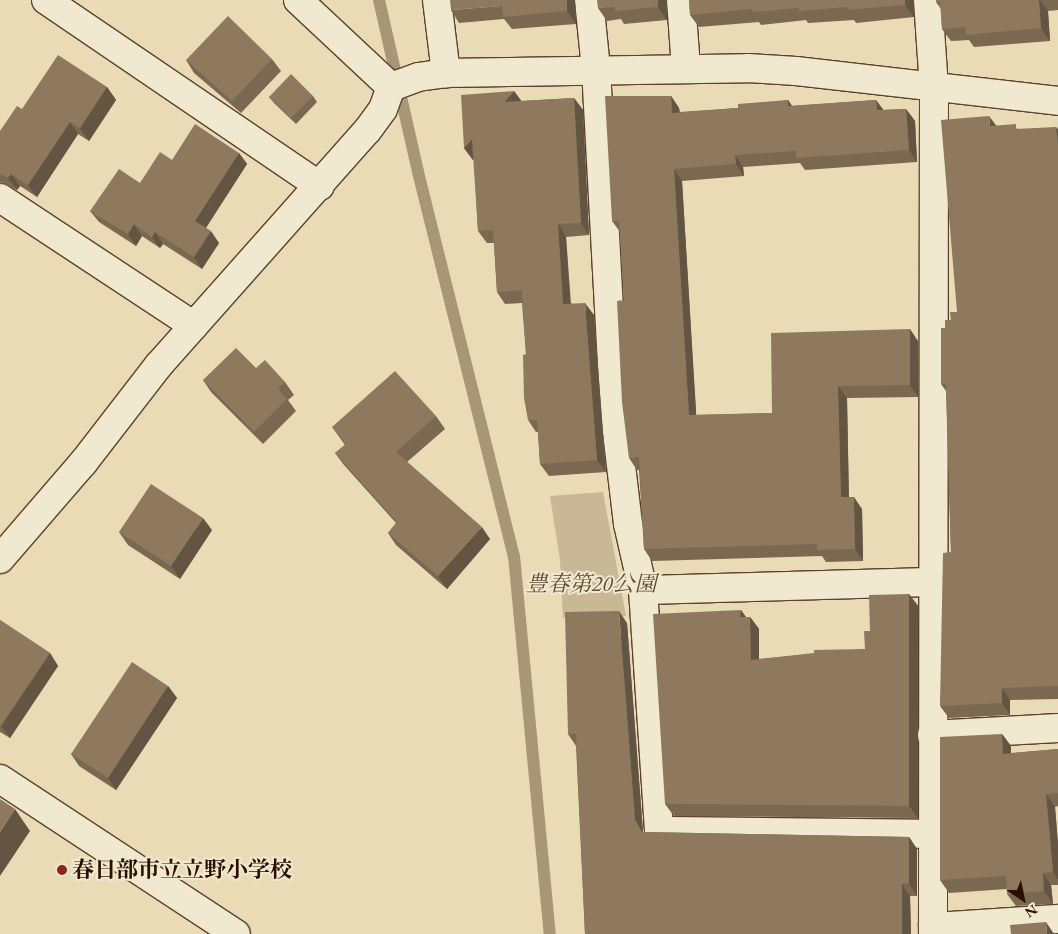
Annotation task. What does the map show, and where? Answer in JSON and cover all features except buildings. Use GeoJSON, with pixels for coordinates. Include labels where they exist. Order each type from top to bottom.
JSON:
{"type":"FeatureCollection","features":[{"type":"Feature","properties":{"kind":"street"},"geometry":{"type":"LineString","coordinates":[[46,0],[320,186]]}},
{"type":"Feature","properties":{"kind":"street"},"geometry":{"type":"LineString","coordinates":[[298,0],[391,87]]}},
{"type":"Feature","properties":{"kind":"street"},"geometry":{"type":"LineString","coordinates":[[437,0],[446,73]]}},
{"type":"Feature","properties":{"kind":"street"},"geometry":{"type":"LineString","coordinates":[[589,0],[596,69],[619,467],[628,524],[643,590],[659,831],[933,834]]}},
{"type":"Feature","properties":{"kind":"street"},"geometry":{"type":"LineString","coordinates":[[681,0],[686,68]]}},
{"type":"Feature","properties":{"kind":"street"},"geometry":{"type":"LineString","coordinates":[[928,0],[934,88],[933,931],[1058,919]]}},
{"type":"Feature","properties":{"kind":"street"},"geometry":{"type":"LineString","coordinates":[[0,559],[84,463],[158,366],[367,132],[383,109],[391,87],[418,77],[446,73],[686,68],[796,71],[1058,101]]}},
{"type":"Feature","properties":{"kind":"street"},"geometry":{"type":"LineString","coordinates":[[0,198],[194,326]]}},
{"type":"Feature","properties":{"kind":"street"},"geometry":{"type":"LineString","coordinates":[[643,590],[932,582]]}},
{"type":"Feature","properties":{"kind":"street"},"geometry":{"type":"LineString","coordinates":[[932,734],[1058,728]]}},
{"type":"Feature","properties":{"kind":"street"},"geometry":{"type":"LineString","coordinates":[[0,779],[236,934]]}},
{"type":"Feature","properties":{"kind":"green space","name":"豊春第20公園"},"geometry":{"type":"Polygon","coordinates":[[[603,492],[626,616],[563,618],[560,560],[550,496],[603,492]]]}},
{"type":"Feature","properties":{"kind":"waterway"},"geometry":{"type":"LineString","coordinates":[[379,0],[418,172],[514,556],[550,934]]}},
{"type":"Feature","properties":{"kind":"place","name":"春日部市立立野小学校"},"geometry":{"type":"Point","coordinates":[62,870]}}]}
